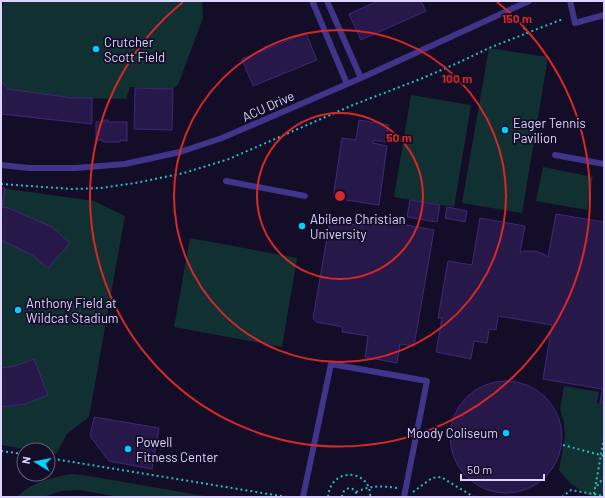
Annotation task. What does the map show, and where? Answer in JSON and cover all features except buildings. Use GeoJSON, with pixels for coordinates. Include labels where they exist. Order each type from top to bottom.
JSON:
{"type":"FeatureCollection","features":[{"type":"Feature","properties":{"kind":"lane"},"geometry":{"type":"LineString","coordinates":[[327,1],[361,78]]}},
{"type":"Feature","properties":{"kind":"lane","name":"ACU Drive"},"geometry":{"type":"LineString","coordinates":[[1,165],[29,168],[76,168],[125,164],[180,152],[222,138],[361,78],[528,1]]}},
{"type":"Feature","properties":{"kind":"lane"},"geometry":{"type":"LineString","coordinates":[[570,1],[575,23],[604,15]]}},
{"type":"Feature","properties":{"kind":"lane"},"geometry":{"type":"LineString","coordinates":[[313,3],[347,84]]}},
{"type":"Feature","properties":{"kind":"lane"},"geometry":{"type":"LineString","coordinates":[[555,155],[604,164]]}},
{"type":"Feature","properties":{"kind":"lane"},"geometry":{"type":"LineString","coordinates":[[226,181],[305,196]]}},
{"type":"Feature","properties":{"kind":"lane"},"geometry":{"type":"LineString","coordinates":[[303,497],[331,364],[427,381],[404,497]]}},
{"type":"Feature","properties":{"kind":"path"},"geometry":{"type":"LineString","coordinates":[[1,184],[72,189],[101,188],[184,173],[229,159],[353,105],[436,72],[489,48],[563,19]]}},
{"type":"Feature","properties":{"kind":"path"},"geometry":{"type":"LineString","coordinates":[[594,494],[604,438]]}},
{"type":"Feature","properties":{"kind":"path"},"geometry":{"type":"LineString","coordinates":[[563,445],[602,456]]}},
{"type":"Feature","properties":{"kind":"path"},"geometry":{"type":"LineString","coordinates":[[1,451],[16,453]]}},
{"type":"Feature","properties":{"kind":"path"},"geometry":{"type":"LineString","coordinates":[[56,459],[287,497]]}},
{"type":"Feature","properties":{"kind":"path"},"geometry":{"type":"LineString","coordinates":[[328,497],[332,484],[343,475],[351,474],[364,480],[369,487],[371,493],[370,497]]}},
{"type":"Feature","properties":{"kind":"path"},"geometry":{"type":"LineString","coordinates":[[412,491],[414,492],[432,478],[441,477],[474,497]]}},
{"type":"Feature","properties":{"kind":"path"},"geometry":{"type":"LineString","coordinates":[[596,487],[604,477]]}},
{"type":"Feature","properties":{"kind":"path"},"geometry":{"type":"LineString","coordinates":[[356,492],[369,487],[383,486],[399,489]]}},
{"type":"Feature","properties":{"kind":"path"},"geometry":{"type":"LineString","coordinates":[[342,497],[343,492],[347,489],[352,489],[356,492],[357,497]]}},
{"type":"Feature","properties":{"kind":"path"},"geometry":{"type":"LineString","coordinates":[[562,497],[571,490],[604,496]]}},
{"type":"Feature","properties":{"kind":"green space","name":"Crutcher Scott Field"},"geometry":{"type":"Polygon","coordinates":[[[4,1],[202,1],[203,18],[178,85],[173,89],[130,87],[126,99],[72,98],[8,89],[1,80],[1,13],[4,1]]]}},
{"type":"Feature","properties":{"kind":"green space","name":"Eager Tennis Pavilion"},"geometry":{"type":"Polygon","coordinates":[[[489,48],[548,57],[522,213],[462,203],[489,48]]]}},
{"type":"Feature","properties":{"kind":"green space"},"geometry":{"type":"Polygon","coordinates":[[[411,95],[471,105],[454,207],[394,197],[411,95]]]}},
{"type":"Feature","properties":{"kind":"green space"},"geometry":{"type":"Polygon","coordinates":[[[543,167],[593,177],[587,210],[536,201],[543,167]]]}},
{"type":"Feature","properties":{"kind":"green space"},"geometry":{"type":"Polygon","coordinates":[[[1,188],[94,201],[125,216],[89,417],[67,434],[56,454],[56,442],[16,442],[16,448],[1,445],[1,188]]]}},
{"type":"Feature","properties":{"kind":"green space"},"geometry":{"type":"Polygon","coordinates":[[[190,238],[297,258],[282,347],[174,327],[190,238]]]}},
{"type":"Feature","properties":{"kind":"green space"},"geometry":{"type":"Polygon","coordinates":[[[564,386],[599,392],[597,403],[604,404],[604,497],[591,497],[570,483],[559,470],[565,436],[564,423],[560,410],[564,386]]]}},
{"type":"Feature","properties":{"kind":"green space"},"geometry":{"type":"Polygon","coordinates":[[[72,474],[83,475],[210,497],[120,497],[79,490],[61,491],[43,497],[17,497],[41,482],[56,482],[57,477],[72,474]]]}},
{"type":"Feature","properties":{"kind":"place","name":"Crutcher Scott Field"},"geometry":{"type":"Point","coordinates":[96,49]}},
{"type":"Feature","properties":{"kind":"place","name":"Eager Tennis Pavilion"},"geometry":{"type":"Point","coordinates":[505,130]}},
{"type":"Feature","properties":{"kind":"place","name":"Abilene Christian University"},"geometry":{"type":"Point","coordinates":[302,226]}},
{"type":"Feature","properties":{"kind":"place","name":"Anthony Field at Wildcat Stadium"},"geometry":{"type":"Point","coordinates":[18,310]}},
{"type":"Feature","properties":{"kind":"place","name":"Moody Coliseum"},"geometry":{"type":"Point","coordinates":[506,433]}},
{"type":"Feature","properties":{"kind":"place","name":"Powell Fitness Center"},"geometry":{"type":"Point","coordinates":[128,449]}}]}
